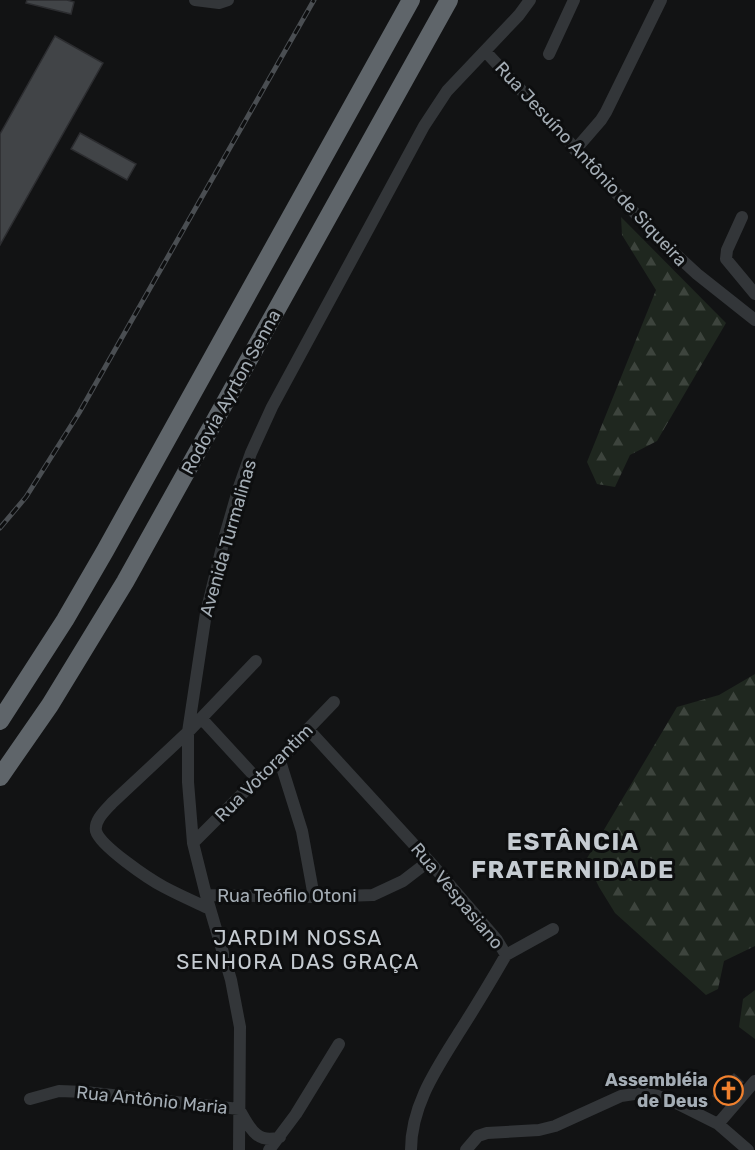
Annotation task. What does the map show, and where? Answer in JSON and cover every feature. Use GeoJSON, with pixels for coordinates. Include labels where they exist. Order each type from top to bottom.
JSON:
{"type":"FeatureCollection","features":[{"type":"Feature","properties":{"kind":"highway","name":"Rodovia Ayrton Senna"},"geometry":{"type":"LineString","coordinates":[[0,721],[65,620],[105,551],[411,0]]}},
{"type":"Feature","properties":{"kind":"highway","name":"Rodovia Ayrton Senna"},"geometry":{"type":"LineString","coordinates":[[0,777],[56,695],[125,582],[449,0]]}},
{"type":"Feature","properties":{"kind":"street"},"geometry":{"type":"LineString","coordinates":[[195,0],[219,3],[228,0]]}},
{"type":"Feature","properties":{"kind":"street","name":"Avenida Turmalinas"},"geometry":{"type":"LineString","coordinates":[[239,1150],[241,1048],[239,1016],[193,843],[188,782],[188,732],[206,613],[236,497],[251,453],[294,364],[424,126],[447,91],[519,15],[530,0]]}},
{"type":"Feature","properties":{"kind":"street"},"geometry":{"type":"LineString","coordinates":[[549,54],[574,0]]}},
{"type":"Feature","properties":{"kind":"street"},"geometry":{"type":"LineString","coordinates":[[575,150],[606,112],[661,0]]}},
{"type":"Feature","properties":{"kind":"street","name":"Rua Jesuíno Antônio de Siqueira"},"geometry":{"type":"LineString","coordinates":[[485,51],[674,254],[755,320]]}},
{"type":"Feature","properties":{"kind":"street"},"geometry":{"type":"LineString","coordinates":[[742,217],[727,250],[726,259],[755,294]]}},
{"type":"Feature","properties":{"kind":"street"},"geometry":{"type":"LineString","coordinates":[[210,909],[163,886],[117,855],[101,840],[96,831],[97,824],[112,803],[188,732],[256,661]]}},
{"type":"Feature","properties":{"kind":"street","name":"Rua Votorantim"},"geometry":{"type":"LineString","coordinates":[[193,843],[280,761],[334,702]]}},
{"type":"Feature","properties":{"kind":"street"},"geometry":{"type":"LineString","coordinates":[[201,718],[258,780]]}},
{"type":"Feature","properties":{"kind":"street","name":"Rua Vespasiano"},"geometry":{"type":"LineString","coordinates":[[308,729],[429,861],[497,940],[506,956],[429,1082],[419,1104],[413,1127],[411,1150]]}},
{"type":"Feature","properties":{"kind":"street"},"geometry":{"type":"LineString","coordinates":[[280,761],[302,831],[314,897]]}},
{"type":"Feature","properties":{"kind":"street","name":"Rua Teófilo Otoni"},"geometry":{"type":"LineString","coordinates":[[206,896],[373,895],[403,881],[429,861]]}},
{"type":"Feature","properties":{"kind":"street"},"geometry":{"type":"LineString","coordinates":[[506,956],[553,929]]}},
{"type":"Feature","properties":{"kind":"street"},"geometry":{"type":"LineString","coordinates":[[268,1150],[280,1137],[311,1092],[339,1044]]}},
{"type":"Feature","properties":{"kind":"street"},"geometry":{"type":"LineString","coordinates":[[718,1124],[755,1081]]}},
{"type":"Feature","properties":{"kind":"street","name":"Rua Antônio Maria"},"geometry":{"type":"LineString","coordinates":[[30,1099],[59,1091],[239,1109]]}},
{"type":"Feature","properties":{"kind":"street"},"geometry":{"type":"LineString","coordinates":[[466,1150],[478,1136],[487,1132],[539,1130],[555,1126],[621,1095],[641,1093],[676,1103],[718,1124],[748,1150]]}},
{"type":"Feature","properties":{"kind":"street"},"geometry":{"type":"LineString","coordinates":[[239,1109],[257,1136],[271,1140],[280,1137]]}},
{"type":"Feature","properties":{"kind":"green space"},"geometry":{"type":"Polygon","coordinates":[[[621,217],[726,323],[657,441],[630,455],[615,487],[597,484],[587,462],[656,290],[622,235],[621,217]]]}},
{"type":"Feature","properties":{"kind":"green space"},"geometry":{"type":"Polygon","coordinates":[[[755,674],[755,946],[724,961],[718,989],[706,995],[615,913],[586,860],[677,707],[719,695],[755,674]]]}},
{"type":"Feature","properties":{"kind":"green space"},"geometry":{"type":"Polygon","coordinates":[[[755,990],[755,1039],[739,1027],[743,999],[755,990]]]}},
{"type":"Feature","properties":{"kind":"building"},"geometry":{"type":"Polygon","coordinates":[[[27,0],[74,2],[71,14],[26,3],[27,0]]]}},
{"type":"Feature","properties":{"kind":"building"},"geometry":{"type":"Polygon","coordinates":[[[55,36],[103,63],[0,245],[0,134],[55,36]]]}},
{"type":"Feature","properties":{"kind":"building"},"geometry":{"type":"Polygon","coordinates":[[[80,133],[136,164],[127,180],[71,149],[80,133]]]}},
{"type":"Feature","properties":{"kind":"building","name":"Assembléia de Deus"},"geometry":{"type":"Polygon","coordinates":[[[734,1074],[743,1082],[723,1105],[713,1096],[734,1074]]]}},
{"type":"Feature","properties":{"kind":"railway"},"geometry":{"type":"LineString","coordinates":[[0,528],[26,497],[79,413],[314,0]]}},
{"type":"Feature","properties":{"kind":"place","name":"Assembléia de Deus"},"geometry":{"type":"Point","coordinates":[729,1090]}},
{"type":"Feature","properties":{"kind":"district","name":"ESTÂNCIA FRATERNIDADE"},"geometry":{"type":"Point","coordinates":[573,856]}},
{"type":"Feature","properties":{"kind":"district","name":"JARDIM NOSSA SENHORA DAS GRAÇA"},"geometry":{"type":"Point","coordinates":[298,949]}}]}
